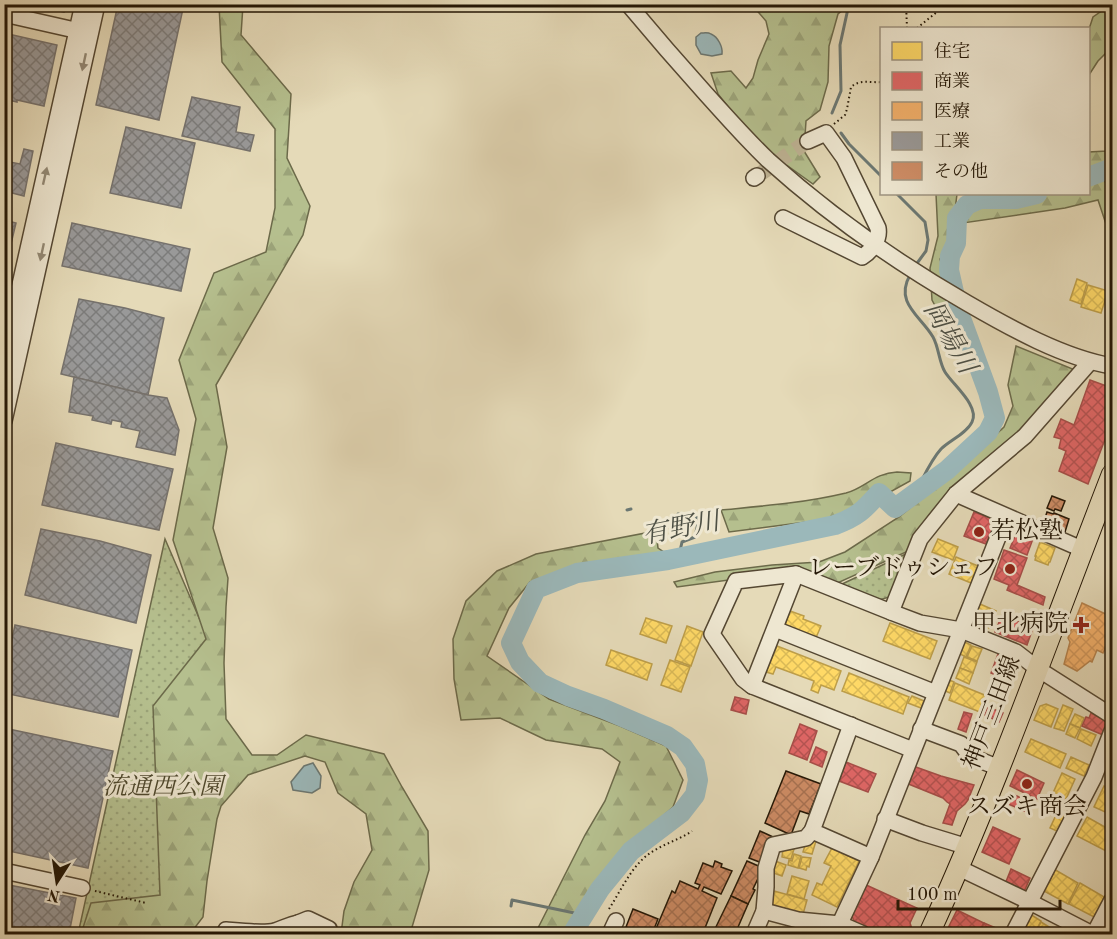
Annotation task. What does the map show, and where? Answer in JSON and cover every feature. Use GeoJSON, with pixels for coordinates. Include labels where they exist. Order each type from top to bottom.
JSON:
{"type":"FeatureCollection","features":[{"type":"Feature","properties":{"kind":"main road","name":"神戸三田線"},"geometry":{"type":"LineString","coordinates":[[929,934],[968,847],[1074,573],[1106,509],[1113,474]]}},
{"type":"Feature","properties":{"kind":"street"},"geometry":{"type":"LineString","coordinates":[[4,421],[84,32],[83,4]]}},
{"type":"Feature","properties":{"kind":"street"},"geometry":{"type":"LineString","coordinates":[[4,356],[84,32],[97,4]]}},
{"type":"Feature","properties":{"kind":"street"},"geometry":{"type":"LineString","coordinates":[[628,4],[709,98],[759,151],[812,197],[874,245],[1017,331],[1083,359],[1113,366]]}},
{"type":"Feature","properties":{"kind":"street"},"geometry":{"type":"LineString","coordinates":[[4,15],[84,32]]}},
{"type":"Feature","properties":{"kind":"street"},"geometry":{"type":"LineString","coordinates":[[783,218],[862,257],[874,245],[879,235],[878,228],[844,158],[826,133],[808,141]]}},
{"type":"Feature","properties":{"kind":"street"},"geometry":{"type":"LineString","coordinates":[[891,612],[920,539],[956,494],[1025,436],[1083,359]]}},
{"type":"Feature","properties":{"kind":"street"},"geometry":{"type":"LineString","coordinates":[[956,494],[1084,550]]}},
{"type":"Feature","properties":{"kind":"street"},"geometry":{"type":"LineString","coordinates":[[837,929],[871,856],[1006,517]]}},
{"type":"Feature","properties":{"kind":"street"},"geometry":{"type":"LineString","coordinates":[[752,686],[796,574]]}},
{"type":"Feature","properties":{"kind":"street"},"geometry":{"type":"LineString","coordinates":[[913,750],[752,686],[743,680],[712,634],[736,581],[796,574],[920,623],[961,630],[1016,652],[1038,669],[1113,716]]}},
{"type":"Feature","properties":{"kind":"street"},"geometry":{"type":"LineString","coordinates":[[775,629],[936,693]]}},
{"type":"Feature","properties":{"kind":"street"},"geometry":{"type":"LineString","coordinates":[[754,934],[765,911],[766,868],[773,845],[806,838],[812,831],[851,725]]}},
{"type":"Feature","properties":{"kind":"street"},"geometry":{"type":"LineString","coordinates":[[921,729],[961,744],[970,756],[999,768]]}},
{"type":"Feature","properties":{"kind":"street"},"geometry":{"type":"LineString","coordinates":[[1013,934],[1094,777],[1113,731]]}},
{"type":"Feature","properties":{"kind":"street"},"geometry":{"type":"LineString","coordinates":[[885,819],[968,847]]}},
{"type":"Feature","properties":{"kind":"street"},"geometry":{"type":"LineString","coordinates":[[812,831],[871,856]]}},
{"type":"Feature","properties":{"kind":"street"},"geometry":{"type":"LineString","coordinates":[[959,868],[1093,934],[1113,900]]}},
{"type":"Feature","properties":{"kind":"street"},"geometry":{"type":"LineString","coordinates":[[4,871],[86,889]]}},
{"type":"Feature","properties":{"kind":"street"},"geometry":{"type":"LineString","coordinates":[[765,911],[863,934]]}},
{"type":"Feature","properties":{"kind":"street"},"geometry":{"type":"LineString","coordinates":[[224,934],[226,930],[274,932],[288,925],[296,929],[308,919],[329,929],[330,934]]}},
{"type":"Feature","properties":{"kind":"path"},"geometry":{"type":"LineString","coordinates":[[906,4],[907,27]]}},
{"type":"Feature","properties":{"kind":"path"},"geometry":{"type":"LineString","coordinates":[[918,27],[947,4]]}},
{"type":"Feature","properties":{"kind":"path"},"geometry":{"type":"LineString","coordinates":[[836,122],[847,109],[853,84],[880,82]]}},
{"type":"Feature","properties":{"kind":"path"},"geometry":{"type":"LineString","coordinates":[[594,934],[608,924],[640,861],[653,851],[692,831]]}},
{"type":"Feature","properties":{"kind":"path"},"geometry":{"type":"LineString","coordinates":[[86,889],[146,903]]}},
{"type":"Feature","properties":{"kind":"green space"},"geometry":{"type":"Polygon","coordinates":[[[219,5],[243,5],[241,35],[291,94],[287,158],[310,206],[303,235],[216,385],[227,447],[213,528],[228,578],[224,663],[226,719],[252,755],[277,755],[306,735],[384,754],[428,831],[429,870],[410,934],[341,934],[344,911],[354,882],[372,850],[366,814],[338,793],[325,762],[305,756],[248,775],[221,806],[217,819],[203,917],[190,934],[81,934],[91,903],[160,895],[153,706],[206,639],[173,540],[196,419],[179,360],[214,273],[266,252],[275,208],[275,129],[222,62],[219,5]]]}},
{"type":"Feature","properties":{"kind":"green space"},"geometry":{"type":"Polygon","coordinates":[[[752,5],[849,5],[838,14],[829,46],[828,82],[820,110],[806,121],[804,151],[820,177],[813,184],[774,156],[740,122],[718,94],[711,73],[731,71],[746,88],[753,78],[769,34],[766,21],[752,5]]]}},
{"type":"Feature","properties":{"kind":"green space"},"geometry":{"type":"Polygon","coordinates":[[[1106,8],[1112,9],[1112,47],[1098,61],[1090,73],[1090,27],[1093,17],[1106,8]]]}},
{"type":"Feature","properties":{"kind":"green space"},"geometry":{"type":"Polygon","coordinates":[[[1112,147],[1112,170],[1102,174],[1106,184],[1112,183],[1110,213],[1112,242],[1098,200],[1065,208],[963,223],[963,204],[976,195],[1090,195],[1090,152],[1107,151],[1112,147]]]}},
{"type":"Feature","properties":{"kind":"green space"},"geometry":{"type":"Polygon","coordinates":[[[936,195],[957,195],[951,242],[940,259],[961,330],[953,334],[932,300],[930,268],[938,236],[936,195]]]}},
{"type":"Feature","properties":{"kind":"green space"},"geometry":{"type":"Polygon","coordinates":[[[1016,346],[1075,370],[915,548],[833,585],[795,571],[677,587],[674,582],[715,572],[819,562],[845,552],[899,517],[966,462],[1004,427],[1013,406],[1008,385],[1016,346]]]}},
{"type":"Feature","properties":{"kind":"green space"},"geometry":{"type":"Polygon","coordinates":[[[897,472],[911,473],[910,481],[845,517],[729,532],[721,510],[784,504],[846,493],[882,475],[897,472]]]}},
{"type":"Feature","properties":{"kind":"green space"},"geometry":{"type":"Polygon","coordinates":[[[656,531],[658,548],[667,554],[568,571],[530,582],[509,608],[487,656],[549,699],[666,746],[683,780],[673,807],[643,834],[592,887],[564,934],[535,934],[585,835],[605,801],[620,762],[602,749],[546,740],[500,718],[461,720],[454,679],[453,639],[466,601],[497,571],[536,554],[656,531]]]}},
{"type":"Feature","properties":{"kind":"green space","name":"流通西公園"},"geometry":{"type":"Polygon","coordinates":[[[165,539],[216,657],[176,934],[78,934],[165,539]]]}},
{"type":"Feature","properties":{"kind":"green space"},"geometry":{"type":"Polygon","coordinates":[[[912,551],[893,596],[879,600],[840,585],[912,551]]]}},
{"type":"Feature","properties":{"kind":"water"},"geometry":{"type":"Polygon","coordinates":[[[701,33],[709,33],[716,37],[721,45],[722,54],[712,56],[701,54],[696,45],[696,37],[701,33]]]}},
{"type":"Feature","properties":{"kind":"water"},"geometry":{"type":"Polygon","coordinates":[[[313,763],[321,776],[320,788],[312,793],[293,790],[291,782],[304,766],[313,763]]]}},
{"type":"Feature","properties":{"kind":"building: 住宅"},"geometry":{"type":"Polygon","coordinates":[[[1077,279],[1087,283],[1081,304],[1070,300],[1077,279]]]}},
{"type":"Feature","properties":{"kind":"building: 住宅"},"geometry":{"type":"Polygon","coordinates":[[[1088,285],[1108,291],[1101,313],[1081,307],[1088,285]]]}},
{"type":"Feature","properties":{"kind":"building: 住宅"},"geometry":{"type":"Polygon","coordinates":[[[938,539],[958,547],[953,560],[932,552],[938,539]]]}},
{"type":"Feature","properties":{"kind":"building: 住宅"},"geometry":{"type":"Polygon","coordinates":[[[1040,542],[1055,548],[1048,565],[1035,560],[1040,542]]]}},
{"type":"Feature","properties":{"kind":"building: 住宅"},"geometry":{"type":"Polygon","coordinates":[[[956,557],[978,566],[971,583],[949,574],[956,557]]]}},
{"type":"Feature","properties":{"kind":"building: 住宅"},"geometry":{"type":"Polygon","coordinates":[[[980,604],[996,611],[989,628],[973,622],[980,604]]]}},
{"type":"Feature","properties":{"kind":"building: 住宅"},"geometry":{"type":"Polygon","coordinates":[[[790,611],[821,626],[815,640],[784,628],[790,611]]]}},
{"type":"Feature","properties":{"kind":"building: 住宅"},"geometry":{"type":"Polygon","coordinates":[[[646,618],[672,626],[666,643],[640,634],[646,618]]]}},
{"type":"Feature","properties":{"kind":"building: 住宅"},"geometry":{"type":"Polygon","coordinates":[[[890,623],[937,641],[930,659],[883,641],[890,623]]]}},
{"type":"Feature","properties":{"kind":"building: 住宅"},"geometry":{"type":"Polygon","coordinates":[[[687,626],[703,632],[691,666],[675,660],[687,626]]]}},
{"type":"Feature","properties":{"kind":"building: 住宅"},"geometry":{"type":"Polygon","coordinates":[[[963,641],[971,645],[966,657],[958,653],[963,641]]]}},
{"type":"Feature","properties":{"kind":"building: 住宅"},"geometry":{"type":"Polygon","coordinates":[[[777,646],[841,671],[834,690],[821,685],[818,693],[811,690],[814,681],[776,667],[773,674],[766,672],[777,646]]]}},
{"type":"Feature","properties":{"kind":"building: 住宅"},"geometry":{"type":"Polygon","coordinates":[[[972,646],[982,649],[977,661],[967,657],[972,646]]]}},
{"type":"Feature","properties":{"kind":"building: 住宅"},"geometry":{"type":"Polygon","coordinates":[[[611,650],[652,664],[647,680],[606,665],[611,650]]]}},
{"type":"Feature","properties":{"kind":"building: 住宅"},"geometry":{"type":"Polygon","coordinates":[[[964,657],[977,662],[973,673],[960,668],[964,657]]]}},
{"type":"Feature","properties":{"kind":"building: 住宅"},"geometry":{"type":"Polygon","coordinates":[[[670,660],[690,667],[681,692],[661,685],[670,660]]]}},
{"type":"Feature","properties":{"kind":"building: 住宅"},"geometry":{"type":"Polygon","coordinates":[[[960,668],[973,673],[969,684],[956,678],[960,668]]]}},
{"type":"Feature","properties":{"kind":"building: 住宅"},"geometry":{"type":"Polygon","coordinates":[[[849,673],[909,697],[903,714],[842,691],[849,673]]]}},
{"type":"Feature","properties":{"kind":"building: 住宅"},"geometry":{"type":"Polygon","coordinates":[[[947,679],[954,682],[950,693],[943,690],[947,679]]]}},
{"type":"Feature","properties":{"kind":"building: 住宅"},"geometry":{"type":"Polygon","coordinates":[[[955,683],[987,696],[980,712],[949,700],[955,683]]]}},
{"type":"Feature","properties":{"kind":"building: 住宅"},"geometry":{"type":"Polygon","coordinates":[[[912,696],[924,701],[921,708],[908,703],[912,696]]]}},
{"type":"Feature","properties":{"kind":"building: 住宅"},"geometry":{"type":"Polygon","coordinates":[[[1046,704],[1058,709],[1051,727],[1034,720],[1040,706],[1046,704]]]}},
{"type":"Feature","properties":{"kind":"building: 住宅"},"geometry":{"type":"Polygon","coordinates":[[[1063,705],[1073,709],[1064,731],[1054,728],[1063,705]]]}},
{"type":"Feature","properties":{"kind":"building: 住宅"},"geometry":{"type":"Polygon","coordinates":[[[1075,714],[1084,718],[1080,728],[1070,724],[1075,714]]]}},
{"type":"Feature","properties":{"kind":"building: 住宅"},"geometry":{"type":"Polygon","coordinates":[[[1070,724],[1080,728],[1075,738],[1066,734],[1070,724]]]}},
{"type":"Feature","properties":{"kind":"building: 住宅"},"geometry":{"type":"Polygon","coordinates":[[[1081,729],[1096,735],[1091,746],[1077,739],[1081,729]]]}},
{"type":"Feature","properties":{"kind":"building: 住宅"},"geometry":{"type":"Polygon","coordinates":[[[1031,739],[1066,754],[1060,768],[1025,752],[1031,739]]]}},
{"type":"Feature","properties":{"kind":"building: 住宅"},"geometry":{"type":"Polygon","coordinates":[[[1071,757],[1089,765],[1084,776],[1066,768],[1071,757]]]}},
{"type":"Feature","properties":{"kind":"building: 住宅"},"geometry":{"type":"Polygon","coordinates":[[[1062,773],[1075,779],[1066,799],[1053,793],[1062,773]]]}},
{"type":"Feature","properties":{"kind":"building: 住宅"},"geometry":{"type":"Polygon","coordinates":[[[1104,786],[1112,790],[1112,815],[1094,807],[1104,786]]]}},
{"type":"Feature","properties":{"kind":"building: 住宅"},"geometry":{"type":"Polygon","coordinates":[[[1052,795],[1062,799],[1058,808],[1048,803],[1052,795]]]}},
{"type":"Feature","properties":{"kind":"building: 住宅"},"geometry":{"type":"Polygon","coordinates":[[[1058,811],[1067,815],[1059,832],[1050,828],[1058,811]]]}},
{"type":"Feature","properties":{"kind":"building: 住宅"},"geometry":{"type":"Polygon","coordinates":[[[1087,817],[1112,831],[1112,854],[1077,836],[1087,817]]]}},
{"type":"Feature","properties":{"kind":"building: 住宅"},"geometry":{"type":"Polygon","coordinates":[[[810,839],[816,841],[812,854],[803,852],[806,842],[810,839]]]}},
{"type":"Feature","properties":{"kind":"building: 住宅"},"geometry":{"type":"Polygon","coordinates":[[[787,847],[794,849],[791,859],[782,857],[783,849],[787,847]]]}},
{"type":"Feature","properties":{"kind":"building: 住宅"},"geometry":{"type":"Polygon","coordinates":[[[832,848],[859,861],[837,907],[812,895],[817,883],[822,885],[831,866],[824,863],[832,848]]]}},
{"type":"Feature","properties":{"kind":"building: 住宅"},"geometry":{"type":"Polygon","coordinates":[[[794,854],[801,856],[798,868],[788,865],[794,854]]]}},
{"type":"Feature","properties":{"kind":"building: 住宅"},"geometry":{"type":"Polygon","coordinates":[[[802,857],[811,858],[806,870],[799,868],[802,857]]]}},
{"type":"Feature","properties":{"kind":"building: 住宅"},"geometry":{"type":"Polygon","coordinates":[[[775,861],[786,865],[782,876],[771,872],[775,861]]]}},
{"type":"Feature","properties":{"kind":"building: 住宅"},"geometry":{"type":"Polygon","coordinates":[[[1052,868],[1078,883],[1068,904],[1042,890],[1052,868]]]}},
{"type":"Feature","properties":{"kind":"building: 住宅"},"geometry":{"type":"Polygon","coordinates":[[[792,876],[809,881],[804,899],[787,894],[792,876]]]}},
{"type":"Feature","properties":{"kind":"building: 住宅"},"geometry":{"type":"Polygon","coordinates":[[[1080,883],[1106,898],[1096,918],[1069,904],[1080,883]]]}},
{"type":"Feature","properties":{"kind":"building: 住宅"},"geometry":{"type":"Polygon","coordinates":[[[774,891],[807,900],[803,914],[769,904],[774,891]]]}},
{"type":"Feature","properties":{"kind":"building: 住宅"},"geometry":{"type":"Polygon","coordinates":[[[1030,914],[1041,921],[1034,934],[1022,928],[1030,914]]]}},
{"type":"Feature","properties":{"kind":"building: 住宅"},"geometry":{"type":"Polygon","coordinates":[[[1041,922],[1051,928],[1052,934],[1035,934],[1041,922]]]}},
{"type":"Feature","properties":{"kind":"building: 住宅"},"geometry":{"type":"Polygon","coordinates":[[[804,927],[812,930],[810,934],[801,934],[804,927]]]}},
{"type":"Feature","properties":{"kind":"building: 商業"},"geometry":{"type":"Polygon","coordinates":[[[1090,380],[1112,388],[1112,421],[1088,484],[1059,471],[1066,451],[1059,448],[1061,439],[1054,437],[1061,419],[1074,425],[1090,380]]]}},
{"type":"Feature","properties":{"kind":"building: 商業","name":"若松塾"},"geometry":{"type":"Polygon","coordinates":[[[974,512],[993,519],[990,525],[993,528],[986,544],[964,536],[974,512]]]}},
{"type":"Feature","properties":{"kind":"building: 商業"},"geometry":{"type":"Polygon","coordinates":[[[1018,529],[1034,536],[1027,555],[1010,548],[1018,529]]]}},
{"type":"Feature","properties":{"kind":"building: 商業","name":"レーブドゥシェフ"},"geometry":{"type":"Polygon","coordinates":[[[1004,550],[1027,558],[1017,585],[1045,597],[1043,605],[1007,590],[1009,585],[994,579],[1004,550]]]}},
{"type":"Feature","properties":{"kind":"building: 商業"},"geometry":{"type":"Polygon","coordinates":[[[1002,615],[1033,628],[1027,645],[995,632],[1002,615]]]}},
{"type":"Feature","properties":{"kind":"building: 商業"},"geometry":{"type":"Polygon","coordinates":[[[998,654],[1014,661],[1017,666],[1012,681],[991,673],[998,654]]]}},
{"type":"Feature","properties":{"kind":"building: 商業"},"geometry":{"type":"Polygon","coordinates":[[[735,697],[749,700],[746,714],[731,710],[735,697]]]}},
{"type":"Feature","properties":{"kind":"building: 商業"},"geometry":{"type":"Polygon","coordinates":[[[988,707],[1003,713],[999,722],[985,715],[988,707]]]}},
{"type":"Feature","properties":{"kind":"building: 商業"},"geometry":{"type":"Polygon","coordinates":[[[964,712],[972,714],[966,732],[958,729],[964,712]]]}},
{"type":"Feature","properties":{"kind":"building: 商業"},"geometry":{"type":"Polygon","coordinates":[[[1091,713],[1107,721],[1103,735],[1082,726],[1086,717],[1089,718],[1091,713]]]}},
{"type":"Feature","properties":{"kind":"building: 商業"},"geometry":{"type":"Polygon","coordinates":[[[800,724],[817,731],[807,760],[789,753],[800,724]]]}},
{"type":"Feature","properties":{"kind":"building: 商業"},"geometry":{"type":"Polygon","coordinates":[[[816,747],[827,752],[822,767],[810,762],[816,747]]]}},
{"type":"Feature","properties":{"kind":"building: 商業"},"geometry":{"type":"Polygon","coordinates":[[[846,762],[876,774],[868,792],[839,781],[846,762]]]}},
{"type":"Feature","properties":{"kind":"building: 商業"},"geometry":{"type":"Polygon","coordinates":[[[913,766],[974,785],[968,800],[957,811],[952,825],[943,823],[950,804],[943,798],[906,783],[913,766]]]}},
{"type":"Feature","properties":{"kind":"building: 商業","name":"スズキ商会"},"geometry":{"type":"Polygon","coordinates":[[[1017,770],[1044,783],[1037,799],[1010,786],[1017,770]]]}},
{"type":"Feature","properties":{"kind":"building: 商業"},"geometry":{"type":"Polygon","coordinates":[[[1010,793],[1033,803],[1029,813],[1006,803],[1010,793]]]}},
{"type":"Feature","properties":{"kind":"building: 商業"},"geometry":{"type":"Polygon","coordinates":[[[993,827],[1020,839],[1009,864],[982,852],[993,827]]]}},
{"type":"Feature","properties":{"kind":"building: 商業"},"geometry":{"type":"Polygon","coordinates":[[[1011,869],[1030,878],[1024,892],[1005,884],[1011,869]]]}},
{"type":"Feature","properties":{"kind":"building: 商業"},"geometry":{"type":"Polygon","coordinates":[[[864,884],[917,908],[910,923],[912,929],[910,934],[882,934],[855,923],[851,914],[864,884]]]}},
{"type":"Feature","properties":{"kind":"building: 商業"},"geometry":{"type":"Polygon","coordinates":[[[957,910],[984,923],[979,934],[962,934],[948,928],[957,910]]]}},
{"type":"Feature","properties":{"kind":"building: 商業"},"geometry":{"type":"Polygon","coordinates":[[[984,923],[1005,932],[1004,934],[979,934],[984,923]]]}},
{"type":"Feature","properties":{"kind":"building: 医療","name":"甲北病院"},"geometry":{"type":"Polygon","coordinates":[[[1082,603],[1112,617],[1112,641],[1111,644],[1108,642],[1103,653],[1097,650],[1092,662],[1090,661],[1077,671],[1064,664],[1070,642],[1068,638],[1082,603]]]}},
{"type":"Feature","properties":{"kind":"building: 工業"},"geometry":{"type":"Polygon","coordinates":[[[33,4],[66,4],[64,12],[33,4]]]}},
{"type":"Feature","properties":{"kind":"building: 工業"},"geometry":{"type":"Polygon","coordinates":[[[118,4],[184,4],[159,120],[96,105],[118,4]]]}},
{"type":"Feature","properties":{"kind":"building: 工業"},"geometry":{"type":"Polygon","coordinates":[[[4,33],[57,45],[44,106],[4,99],[4,33]]]}},
{"type":"Feature","properties":{"kind":"building: 工業"},"geometry":{"type":"Polygon","coordinates":[[[192,97],[240,107],[236,132],[254,135],[250,151],[182,136],[192,97]]]}},
{"type":"Feature","properties":{"kind":"building: 工業"},"geometry":{"type":"Polygon","coordinates":[[[126,127],[195,143],[181,208],[110,193],[126,127]]]}},
{"type":"Feature","properties":{"kind":"building: 工業"},"geometry":{"type":"Polygon","coordinates":[[[24,149],[33,151],[24,196],[4,191],[4,161],[20,164],[24,149]]]}},
{"type":"Feature","properties":{"kind":"building: 工業"},"geometry":{"type":"Polygon","coordinates":[[[4,220],[16,223],[4,273],[4,220]]]}},
{"type":"Feature","properties":{"kind":"building: 工業"},"geometry":{"type":"Polygon","coordinates":[[[72,223],[190,249],[181,291],[62,266],[72,223]]]}},
{"type":"Feature","properties":{"kind":"building: 工業"},"geometry":{"type":"Polygon","coordinates":[[[79,299],[164,318],[148,395],[61,374],[79,299]]]}},
{"type":"Feature","properties":{"kind":"building: 工業"},"geometry":{"type":"Polygon","coordinates":[[[74,377],[167,398],[179,430],[175,455],[136,447],[140,431],[121,427],[122,422],[112,420],[111,424],[92,420],[93,416],[69,412],[74,377]]]}},
{"type":"Feature","properties":{"kind":"building: 工業"},"geometry":{"type":"Polygon","coordinates":[[[56,443],[173,469],[159,530],[42,505],[56,443]]]}},
{"type":"Feature","properties":{"kind":"building: 工業"},"geometry":{"type":"Polygon","coordinates":[[[41,529],[100,541],[151,555],[136,623],[25,595],[41,529]]]}},
{"type":"Feature","properties":{"kind":"building: 工業"},"geometry":{"type":"Polygon","coordinates":[[[15,625],[132,650],[118,717],[4,693],[4,675],[15,625]]]}},
{"type":"Feature","properties":{"kind":"building: 工業"},"geometry":{"type":"Polygon","coordinates":[[[4,728],[113,751],[88,868],[4,850],[4,728]]]}},
{"type":"Feature","properties":{"kind":"building: 工業"},"geometry":{"type":"Polygon","coordinates":[[[4,884],[76,898],[69,934],[4,934],[4,884]]]}},
{"type":"Feature","properties":{"kind":"building: その他"},"geometry":{"type":"Polygon","coordinates":[[[1052,496],[1065,501],[1061,511],[1047,508],[1052,496]]]}},
{"type":"Feature","properties":{"kind":"building: その他"},"geometry":{"type":"Polygon","coordinates":[[[1047,512],[1069,519],[1065,532],[1043,524],[1047,512]]]}},
{"type":"Feature","properties":{"kind":"building: その他"},"geometry":{"type":"Polygon","coordinates":[[[786,771],[821,784],[809,814],[800,811],[791,835],[765,823],[786,771]]]}},
{"type":"Feature","properties":{"kind":"building: その他"},"geometry":{"type":"Polygon","coordinates":[[[760,831],[773,837],[762,863],[749,858],[760,831]]]}},
{"type":"Feature","properties":{"kind":"building: その他"},"geometry":{"type":"Polygon","coordinates":[[[715,861],[722,864],[721,867],[732,871],[721,894],[704,887],[702,891],[717,898],[705,928],[709,929],[706,934],[663,934],[655,931],[672,891],[675,893],[680,881],[698,889],[700,885],[695,883],[703,863],[713,867],[715,861]]]}},
{"type":"Feature","properties":{"kind":"building: その他"},"geometry":{"type":"Polygon","coordinates":[[[747,861],[763,868],[748,904],[731,896],[747,861]]]}},
{"type":"Feature","properties":{"kind":"building: その他"},"geometry":{"type":"Polygon","coordinates":[[[731,896],[748,904],[735,934],[713,933],[731,896]]]}},
{"type":"Feature","properties":{"kind":"building: その他"},"geometry":{"type":"Polygon","coordinates":[[[633,909],[658,919],[652,934],[645,934],[626,927],[633,909]]]}},
{"type":"Feature","properties":{"kind":"waterway","name":"岡場川"},"geometry":{"type":"LineString","coordinates":[[832,113],[841,91],[840,45],[849,4]]}},
{"type":"Feature","properties":{"kind":"waterway","name":"岡場川"},"geometry":{"type":"LineString","coordinates":[[841,133],[880,175]]}},
{"type":"Feature","properties":{"kind":"waterway","name":"有野川"},"geometry":{"type":"LineString","coordinates":[[1090,176],[1112,168]]}},
{"type":"Feature","properties":{"kind":"waterway","name":"岡場川"},"geometry":{"type":"LineString","coordinates":[[898,195],[925,222],[928,240],[926,251],[915,266]]}},
{"type":"Feature","properties":{"kind":"waterway","name":"有野川"},"geometry":{"type":"LineString","coordinates":[[572,934],[600,889],[631,851],[681,813],[695,795],[698,780],[695,764],[683,747],[667,736],[540,683],[520,662],[511,643],[536,589],[577,573],[668,560],[835,525],[860,512],[879,493],[895,508],[947,470],[988,432],[995,418],[988,392],[958,310],[949,270],[950,256],[956,243],[957,218],[967,205],[980,199],[1016,199],[1033,195]]}},
{"type":"Feature","properties":{"kind":"waterway","name":"岡場川"},"geometry":{"type":"LineString","coordinates":[[910,275],[906,285],[907,301],[933,337],[945,372],[969,403],[973,416],[970,426],[937,454],[915,493]]}},
{"type":"Feature","properties":{"kind":"waterway"},"geometry":{"type":"LineString","coordinates":[[627,510],[631,509]]}},
{"type":"Feature","properties":{"kind":"waterway"},"geometry":{"type":"LineString","coordinates":[[678,514],[699,518],[695,537],[682,542],[681,557]]}},
{"type":"Feature","properties":{"kind":"waterway"},"geometry":{"type":"LineString","coordinates":[[511,906],[512,900],[584,915]]}},
{"type":"Feature","properties":{"kind":"tunnel"},"geometry":{"type":"LineString","coordinates":[[757,176],[808,141]]}},
{"type":"Feature","properties":{"kind":"place","name":"若松塾"},"geometry":{"type":"Point","coordinates":[979,532]}},
{"type":"Feature","properties":{"kind":"place","name":"レーブドゥシェフ"},"geometry":{"type":"Point","coordinates":[1010,569]}},
{"type":"Feature","properties":{"kind":"place","name":"甲北病院"},"geometry":{"type":"Point","coordinates":[1081,625]}},
{"type":"Feature","properties":{"kind":"place","name":"スズキ商会"},"geometry":{"type":"Point","coordinates":[1027,784]}}]}
